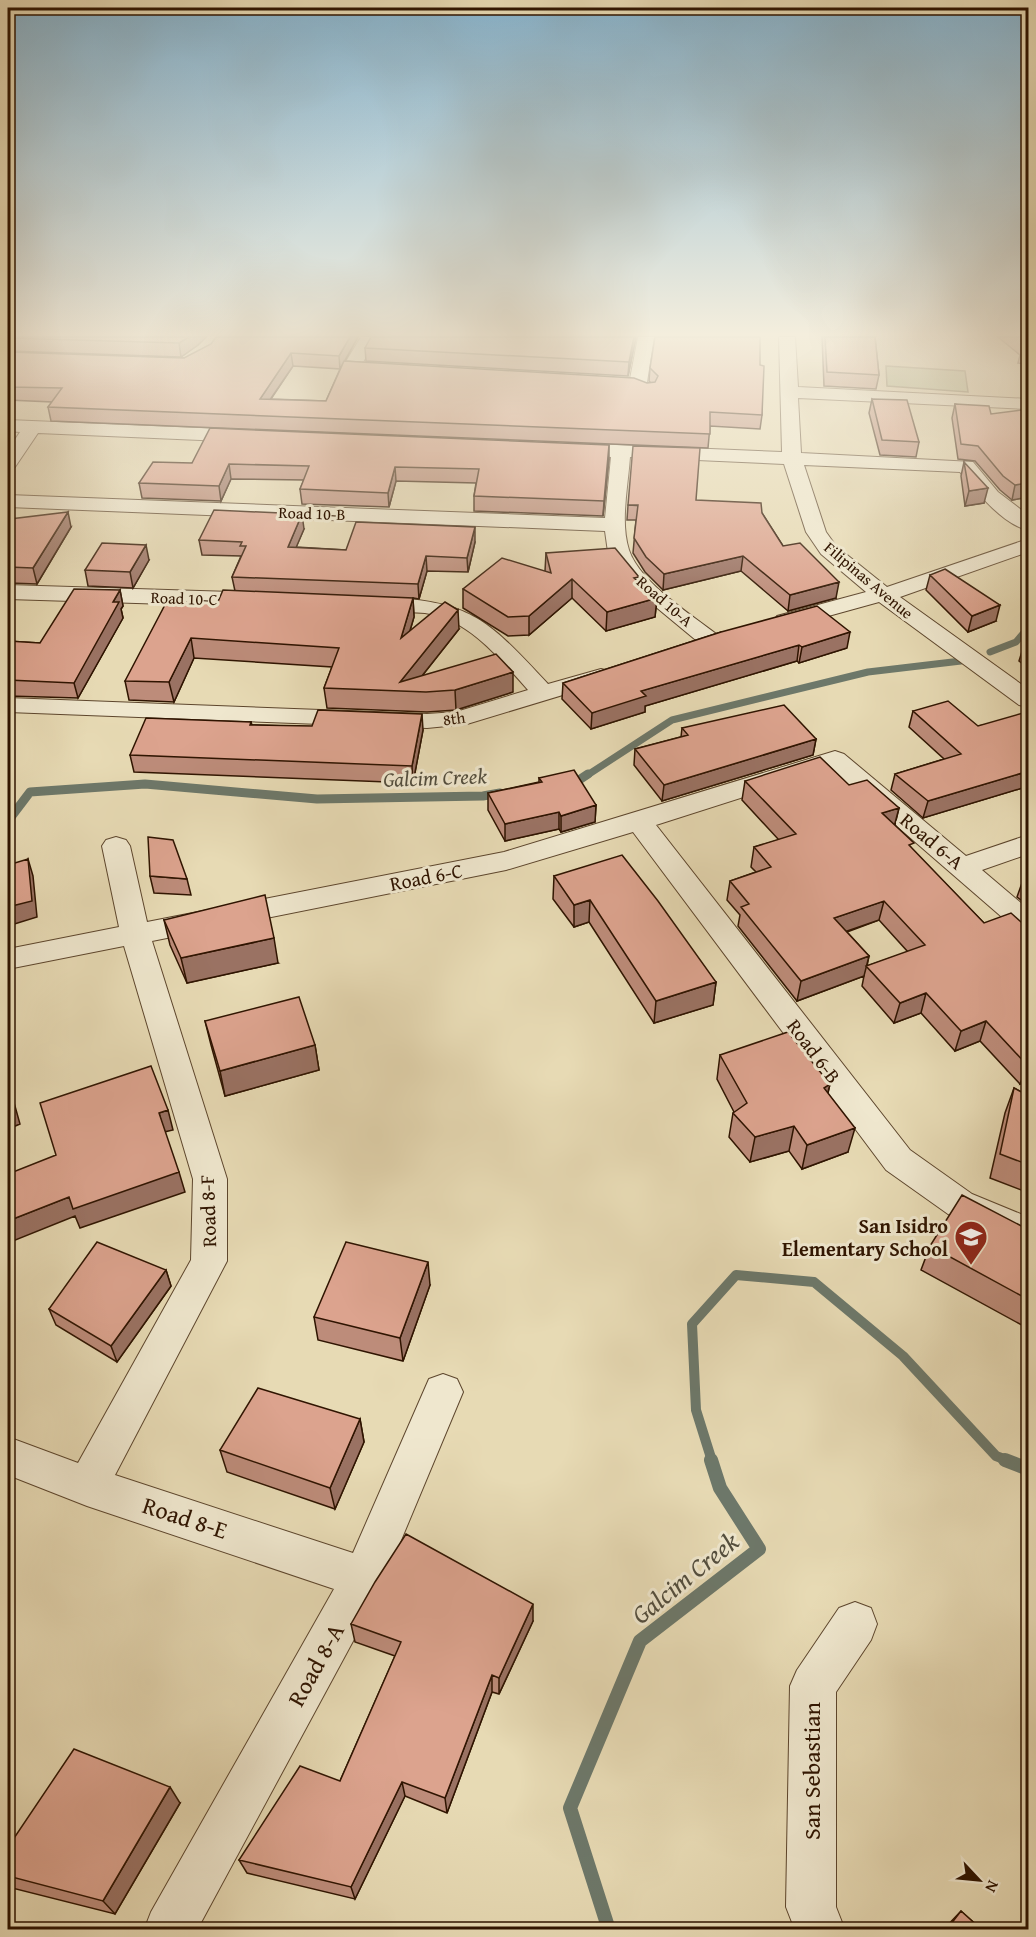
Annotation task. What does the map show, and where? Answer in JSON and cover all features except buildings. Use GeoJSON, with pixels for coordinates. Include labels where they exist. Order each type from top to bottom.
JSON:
{"type":"FeatureCollection","features":[{"type":"Feature","properties":{"kind":"street"},"geometry":{"type":"LineString","coordinates":[[8,463],[33,427]]}},
{"type":"Feature","properties":{"kind":"street"},"geometry":{"type":"LineString","coordinates":[[43,427],[268,436]]}},
{"type":"Feature","properties":{"kind":"street","name":"Filipinas Avenue"},"geometry":{"type":"LineString","coordinates":[[791,427],[792,458],[816,532],[828,550],[883,594],[1029,700]]}},
{"type":"Feature","properties":{"kind":"street"},"geometry":{"type":"LineString","coordinates":[[550,448],[966,466],[991,496],[1029,524]]}},
{"type":"Feature","properties":{"kind":"street","name":"Road 10-A"},"geometry":{"type":"LineString","coordinates":[[621,451],[616,525],[619,551],[636,578],[711,641]]}},
{"type":"Feature","properties":{"kind":"street","name":"Road 10-B"},"geometry":{"type":"LineString","coordinates":[[8,501],[616,525]]}},
{"type":"Feature","properties":{"kind":"street"},"geometry":{"type":"LineString","coordinates":[[767,626],[915,586],[1029,545]]}},
{"type":"Feature","properties":{"kind":"street","name":"Road 10-C"},"geometry":{"type":"LineString","coordinates":[[8,592],[287,601]]}},
{"type":"Feature","properties":{"kind":"street"},"geometry":{"type":"LineString","coordinates":[[356,604],[423,608],[453,614],[485,632],[544,694]]}},
{"type":"Feature","properties":{"kind":"street","name":"8th"},"geometry":{"type":"LineString","coordinates":[[8,705],[427,721],[458,719],[622,669]]}},
{"type":"Feature","properties":{"kind":"street","name":"Road 6-C"},"geometry":{"type":"LineString","coordinates":[[8,959],[506,861],[639,822],[835,759]]}},
{"type":"Feature","properties":{"kind":"street","name":"Road 6-A"},"geometry":{"type":"LineString","coordinates":[[835,759],[1029,924]]}},
{"type":"Feature","properties":{"kind":"street","name":"Road 6-B"},"geometry":{"type":"LineString","coordinates":[[639,822],[898,1160],[960,1204],[1029,1232]]}},
{"type":"Feature","properties":{"kind":"street"},"geometry":{"type":"LineString","coordinates":[[963,867],[1029,844]]}},
{"type":"Feature","properties":{"kind":"street","name":"Road 8-F"},"geometry":{"type":"LineString","coordinates":[[87,1486],[209,1261],[210,1179],[135,933],[116,846]]}},
{"type":"Feature","properties":{"kind":"street","name":"Road 8-A"},"geometry":{"type":"LineString","coordinates":[[169,1929],[364,1578],[443,1392]]}},
{"type":"Feature","properties":{"kind":"street","name":"Road 8-E"},"geometry":{"type":"LineString","coordinates":[[8,1456],[87,1486],[364,1578]]}},
{"type":"Feature","properties":{"kind":"street","name":"San Sebastian"},"geometry":{"type":"LineString","coordinates":[[820,1929],[811,1907],[813,1686],[855,1624]]}},
{"type":"Feature","properties":{"kind":"waterway","name":"Galcim Creek"},"geometry":{"type":"LineString","coordinates":[[990,652],[1016,642],[1028,628]]}},
{"type":"Feature","properties":{"kind":"waterway","name":"Galcim Creek"},"geometry":{"type":"LineString","coordinates":[[586,776],[672,720],[868,672],[961,661]]}},
{"type":"Feature","properties":{"kind":"waterway","name":"Galcim Creek"},"geometry":{"type":"LineString","coordinates":[[569,783],[576,782],[588,774]]}},
{"type":"Feature","properties":{"kind":"waterway","name":"Galcim Creek"},"geometry":{"type":"LineString","coordinates":[[8,821],[30,792],[145,784],[317,799],[483,796],[500,793]]}},
{"type":"Feature","properties":{"kind":"waterway","name":"Galcim Creek"},"geometry":{"type":"LineString","coordinates":[[712,1461],[696,1410],[692,1324],[736,1275],[814,1282],[903,1356],[996,1456],[1009,1461]]}},
{"type":"Feature","properties":{"kind":"waterway","name":"Galcim Creek"},"geometry":{"type":"LineString","coordinates":[[609,1930],[570,1808],[640,1641],[759,1549],[720,1488],[711,1460]]}},
{"type":"Feature","properties":{"kind":"waterway","name":"Galcim Creek"},"geometry":{"type":"LineString","coordinates":[[1005,1460],[1028,1469]]}},
{"type":"Feature","properties":{"kind":"place","name":"San Isidro Elementary School"},"geometry":{"type":"Point","coordinates":[971,1266]}}]}
